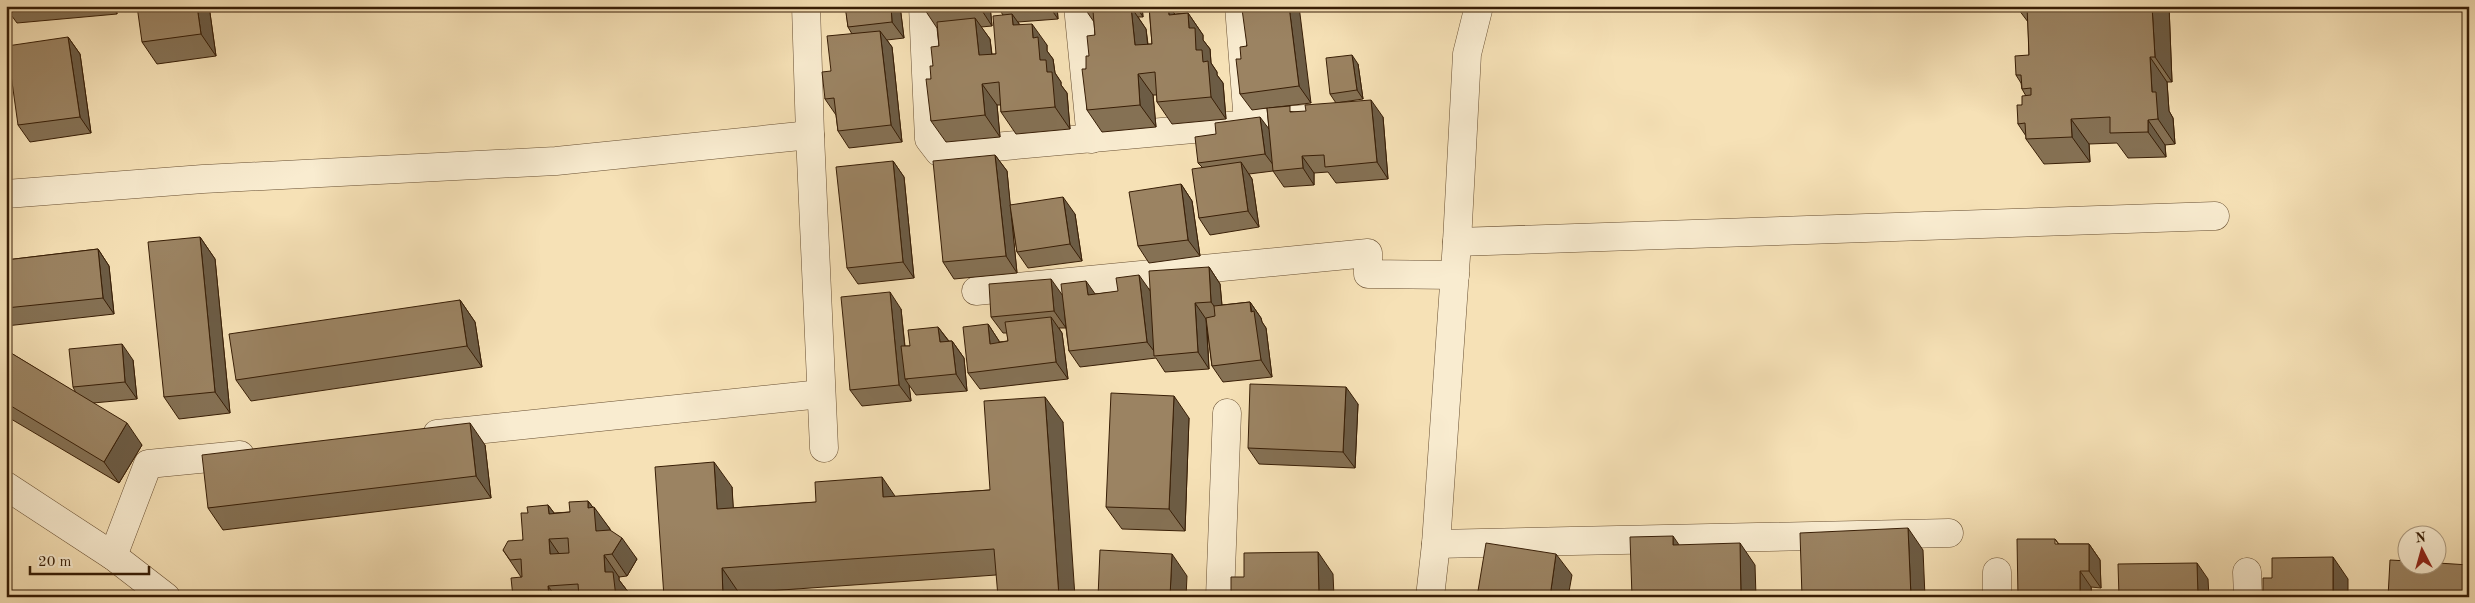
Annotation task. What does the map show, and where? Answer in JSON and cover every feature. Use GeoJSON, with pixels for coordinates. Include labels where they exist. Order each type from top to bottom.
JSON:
{"type":"FeatureCollection","features":[{"type":"Feature","properties":{"kind":"street"},"geometry":{"type":"LineString","coordinates":[[806,6],[824,448]]}},
{"type":"Feature","properties":{"kind":"street"},"geometry":{"type":"LineString","coordinates":[[923,6],[929,139],[939,152],[1248,123],[1324,118]]}},
{"type":"Feature","properties":{"kind":"street"},"geometry":{"type":"LineString","coordinates":[[1078,6],[1092,139]]}},
{"type":"Feature","properties":{"kind":"street"},"geometry":{"type":"LineString","coordinates":[[1239,6],[1248,123]]}},
{"type":"Feature","properties":{"kind":"street"},"geometry":{"type":"LineString","coordinates":[[1430,597],[1436,544],[1457,242],[1467,54],[1479,6]]}},
{"type":"Feature","properties":{"kind":"street"},"geometry":{"type":"LineString","coordinates":[[6,194],[203,179],[556,162],[810,136]]}},
{"type":"Feature","properties":{"kind":"street"},"geometry":{"type":"LineString","coordinates":[[1457,242],[2215,216]]}},
{"type":"Feature","properties":{"kind":"street"},"geometry":{"type":"LineString","coordinates":[[976,291],[1368,253],[1368,274],[1454,275]]}},
{"type":"Feature","properties":{"kind":"street"},"geometry":{"type":"LineString","coordinates":[[416,436],[821,394]]}},
{"type":"Feature","properties":{"kind":"street"},"geometry":{"type":"LineString","coordinates":[[1220,597],[1227,413]]}},
{"type":"Feature","properties":{"kind":"street"},"geometry":{"type":"LineString","coordinates":[[113,556],[148,464],[267,452]]}},
{"type":"Feature","properties":{"kind":"street"},"geometry":{"type":"LineString","coordinates":[[6,486],[113,556],[166,597]]}},
{"type":"Feature","properties":{"kind":"street"},"geometry":{"type":"LineString","coordinates":[[1436,544],[1949,533]]}},
{"type":"Feature","properties":{"kind":"building"},"geometry":{"type":"Polygon","coordinates":[[[137,6],[197,6],[201,34],[142,42],[137,6]]]}},
{"type":"Feature","properties":{"kind":"building"},"geometry":{"type":"Polygon","coordinates":[[[845,6],[891,6],[892,22],[848,27],[845,6]]]}},
{"type":"Feature","properties":{"kind":"building"},"geometry":{"type":"Polygon","coordinates":[[[924,6],[957,6],[925,10],[924,6]]]}},
{"type":"Feature","properties":{"kind":"building"},"geometry":{"type":"Polygon","coordinates":[[[1149,6],[1168,6],[1169,15],[1188,13],[1189,28],[1195,28],[1196,50],[1202,50],[1203,62],[1208,61],[1211,97],[1157,102],[1155,72],[1138,74],[1140,105],[1087,110],[1082,69],[1086,69],[1086,56],[1089,56],[1087,36],[1095,35],[1093,11],[1131,7],[1135,45],[1152,44],[1149,6]]]}},
{"type":"Feature","properties":{"kind":"building"},"geometry":{"type":"Polygon","coordinates":[[[1263,6],[1289,6],[1299,86],[1240,94],[1236,59],[1241,59],[1240,47],[1247,46],[1242,9],[1263,6]]]}},
{"type":"Feature","properties":{"kind":"building"},"geometry":{"type":"Polygon","coordinates":[[[2027,6],[2152,6],[2155,57],[2150,57],[2152,92],[2156,92],[2158,119],[2148,120],[2148,132],[2110,133],[2110,117],[2071,119],[2072,137],[2026,139],[2025,123],[2018,124],[2017,105],[2022,105],[2022,96],[2031,95],[2031,88],[2022,89],[2021,75],[2016,75],[2015,56],[2029,55],[2027,6]]]}},
{"type":"Feature","properties":{"kind":"building"},"geometry":{"type":"Polygon","coordinates":[[[1012,14],[1013,25],[1032,24],[1033,38],[1038,37],[1040,60],[1046,60],[1047,72],[1052,72],[1055,107],[1001,112],[999,82],[982,84],[985,115],[931,121],[926,79],[931,79],[930,66],[933,66],[931,47],[939,46],[937,22],[975,18],[979,55],[996,54],[993,16],[1012,14]]]}},
{"type":"Feature","properties":{"kind":"building"},"geometry":{"type":"Polygon","coordinates":[[[880,31],[891,125],[838,131],[834,98],[825,99],[822,72],[831,71],[827,36],[880,31]]]}},
{"type":"Feature","properties":{"kind":"building"},"geometry":{"type":"Polygon","coordinates":[[[68,37],[80,117],[18,125],[7,46],[68,37]]]}},
{"type":"Feature","properties":{"kind":"building"},"geometry":{"type":"Polygon","coordinates":[[[1352,55],[1357,90],[1330,94],[1326,58],[1352,55]]]}},
{"type":"Feature","properties":{"kind":"building"},"geometry":{"type":"Polygon","coordinates":[[[1371,100],[1377,162],[1325,167],[1324,155],[1302,156],[1303,168],[1273,171],[1267,108],[1290,106],[1290,112],[1306,111],[1305,105],[1371,100]]]}},
{"type":"Feature","properties":{"kind":"building"},"geometry":{"type":"Polygon","coordinates":[[[1260,117],[1265,154],[1198,163],[1195,137],[1216,134],[1215,123],[1260,117]]]}},
{"type":"Feature","properties":{"kind":"building"},"geometry":{"type":"Polygon","coordinates":[[[995,155],[1006,256],[943,262],[933,161],[995,155]]]}},
{"type":"Feature","properties":{"kind":"building"},"geometry":{"type":"Polygon","coordinates":[[[893,161],[903,262],[847,268],[836,167],[893,161]]]}},
{"type":"Feature","properties":{"kind":"building"},"geometry":{"type":"Polygon","coordinates":[[[1241,162],[1248,211],[1199,218],[1192,169],[1241,162]]]}},
{"type":"Feature","properties":{"kind":"building"},"geometry":{"type":"Polygon","coordinates":[[[1181,184],[1188,240],[1138,246],[1129,192],[1181,184]]]}},
{"type":"Feature","properties":{"kind":"building"},"geometry":{"type":"Polygon","coordinates":[[[1063,197],[1070,244],[1017,252],[1010,205],[1063,197]]]}},
{"type":"Feature","properties":{"kind":"building"},"geometry":{"type":"Polygon","coordinates":[[[200,237],[215,392],[164,397],[148,242],[200,237]]]}},
{"type":"Feature","properties":{"kind":"building"},"geometry":{"type":"Polygon","coordinates":[[[98,249],[103,298],[6,308],[6,260],[98,249]]]}},
{"type":"Feature","properties":{"kind":"building"},"geometry":{"type":"Polygon","coordinates":[[[1209,267],[1211,302],[1195,303],[1198,352],[1154,356],[1149,271],[1209,267]]]}},
{"type":"Feature","properties":{"kind":"building"},"geometry":{"type":"Polygon","coordinates":[[[1139,275],[1147,342],[1069,351],[1061,284],[1086,281],[1088,295],[1118,291],[1116,278],[1139,275]]]}},
{"type":"Feature","properties":{"kind":"building"},"geometry":{"type":"Polygon","coordinates":[[[1051,279],[1054,311],[991,317],[989,284],[1051,279]]]}},
{"type":"Feature","properties":{"kind":"building"},"geometry":{"type":"Polygon","coordinates":[[[890,292],[899,385],[850,390],[841,297],[890,292]]]}},
{"type":"Feature","properties":{"kind":"building"},"geometry":{"type":"Polygon","coordinates":[[[460,300],[467,346],[236,380],[229,334],[460,300]]]}},
{"type":"Feature","properties":{"kind":"building"},"geometry":{"type":"Polygon","coordinates":[[[1250,302],[1251,312],[1254,311],[1261,360],[1212,366],[1206,318],[1215,316],[1214,306],[1250,302]]]}},
{"type":"Feature","properties":{"kind":"building"},"geometry":{"type":"Polygon","coordinates":[[[1051,317],[1056,362],[968,373],[963,327],[988,324],[990,344],[1008,341],[1005,322],[1051,317]]]}},
{"type":"Feature","properties":{"kind":"building"},"geometry":{"type":"Polygon","coordinates":[[[938,327],[940,342],[952,341],[956,374],[905,379],[901,346],[910,346],[908,330],[938,327]]]}},
{"type":"Feature","properties":{"kind":"building"},"geometry":{"type":"Polygon","coordinates":[[[122,344],[125,382],[73,387],[69,349],[122,344]]]}},
{"type":"Feature","properties":{"kind":"building"},"geometry":{"type":"Polygon","coordinates":[[[6,350],[127,423],[104,462],[6,403],[6,350]]]}},
{"type":"Feature","properties":{"kind":"building"},"geometry":{"type":"Polygon","coordinates":[[[1250,384],[1346,387],[1343,452],[1248,448],[1250,384]]]}},
{"type":"Feature","properties":{"kind":"building"},"geometry":{"type":"Polygon","coordinates":[[[1111,393],[1174,396],[1169,509],[1106,507],[1111,393]]]}},
{"type":"Feature","properties":{"kind":"building"},"geometry":{"type":"Polygon","coordinates":[[[1045,397],[1059,597],[998,597],[994,549],[722,568],[723,597],[664,597],[655,467],[714,462],[717,509],[816,502],[815,482],[882,477],[883,497],[990,490],[984,401],[1045,397]]]}},
{"type":"Feature","properties":{"kind":"building"},"geometry":{"type":"Polygon","coordinates":[[[470,423],[476,476],[208,508],[202,455],[470,423]]]}},
{"type":"Feature","properties":{"kind":"building"},"geometry":{"type":"Polygon","coordinates":[[[588,501],[588,508],[594,507],[596,531],[610,530],[622,538],[612,554],[604,555],[605,572],[613,572],[616,597],[579,597],[578,584],[548,586],[549,597],[513,597],[511,578],[522,577],[521,559],[510,560],[503,550],[508,541],[523,540],[521,513],[528,513],[527,507],[548,505],[549,514],[570,512],[569,502],[588,501]],[[568,538],[549,539],[550,554],[569,553],[568,538]]]}},
{"type":"Feature","properties":{"kind":"building"},"geometry":{"type":"Polygon","coordinates":[[[1908,528],[1911,597],[1802,597],[1800,533],[1908,528]]]}},
{"type":"Feature","properties":{"kind":"building"},"geometry":{"type":"Polygon","coordinates":[[[1673,536],[1673,545],[1740,543],[1741,597],[1632,597],[1630,537],[1673,536]]]}},
{"type":"Feature","properties":{"kind":"building"},"geometry":{"type":"Polygon","coordinates":[[[2017,539],[2055,539],[2055,544],[2089,544],[2089,571],[2080,571],[2080,597],[2018,597],[2017,539]]]}},
{"type":"Feature","properties":{"kind":"building"},"geometry":{"type":"Polygon","coordinates":[[[1486,543],[1556,554],[1550,597],[1477,597],[1486,543]]]}},
{"type":"Feature","properties":{"kind":"building"},"geometry":{"type":"Polygon","coordinates":[[[1100,550],[1172,554],[1170,597],[1098,597],[1100,550]]]}},
{"type":"Feature","properties":{"kind":"building"},"geometry":{"type":"Polygon","coordinates":[[[1318,552],[1319,597],[1231,597],[1231,577],[1244,577],[1244,553],[1318,552]]]}},
{"type":"Feature","properties":{"kind":"building"},"geometry":{"type":"Polygon","coordinates":[[[2333,557],[2333,597],[2263,597],[2263,578],[2272,578],[2272,558],[2333,557]]]}},
{"type":"Feature","properties":{"kind":"building"},"geometry":{"type":"Polygon","coordinates":[[[2390,560],[2398,560],[2398,576],[2448,576],[2448,564],[2469,565],[2469,597],[2388,597],[2390,560]]]}},
{"type":"Feature","properties":{"kind":"building"},"geometry":{"type":"Polygon","coordinates":[[[2197,563],[2198,597],[2119,597],[2118,564],[2197,563]]]}}]}
